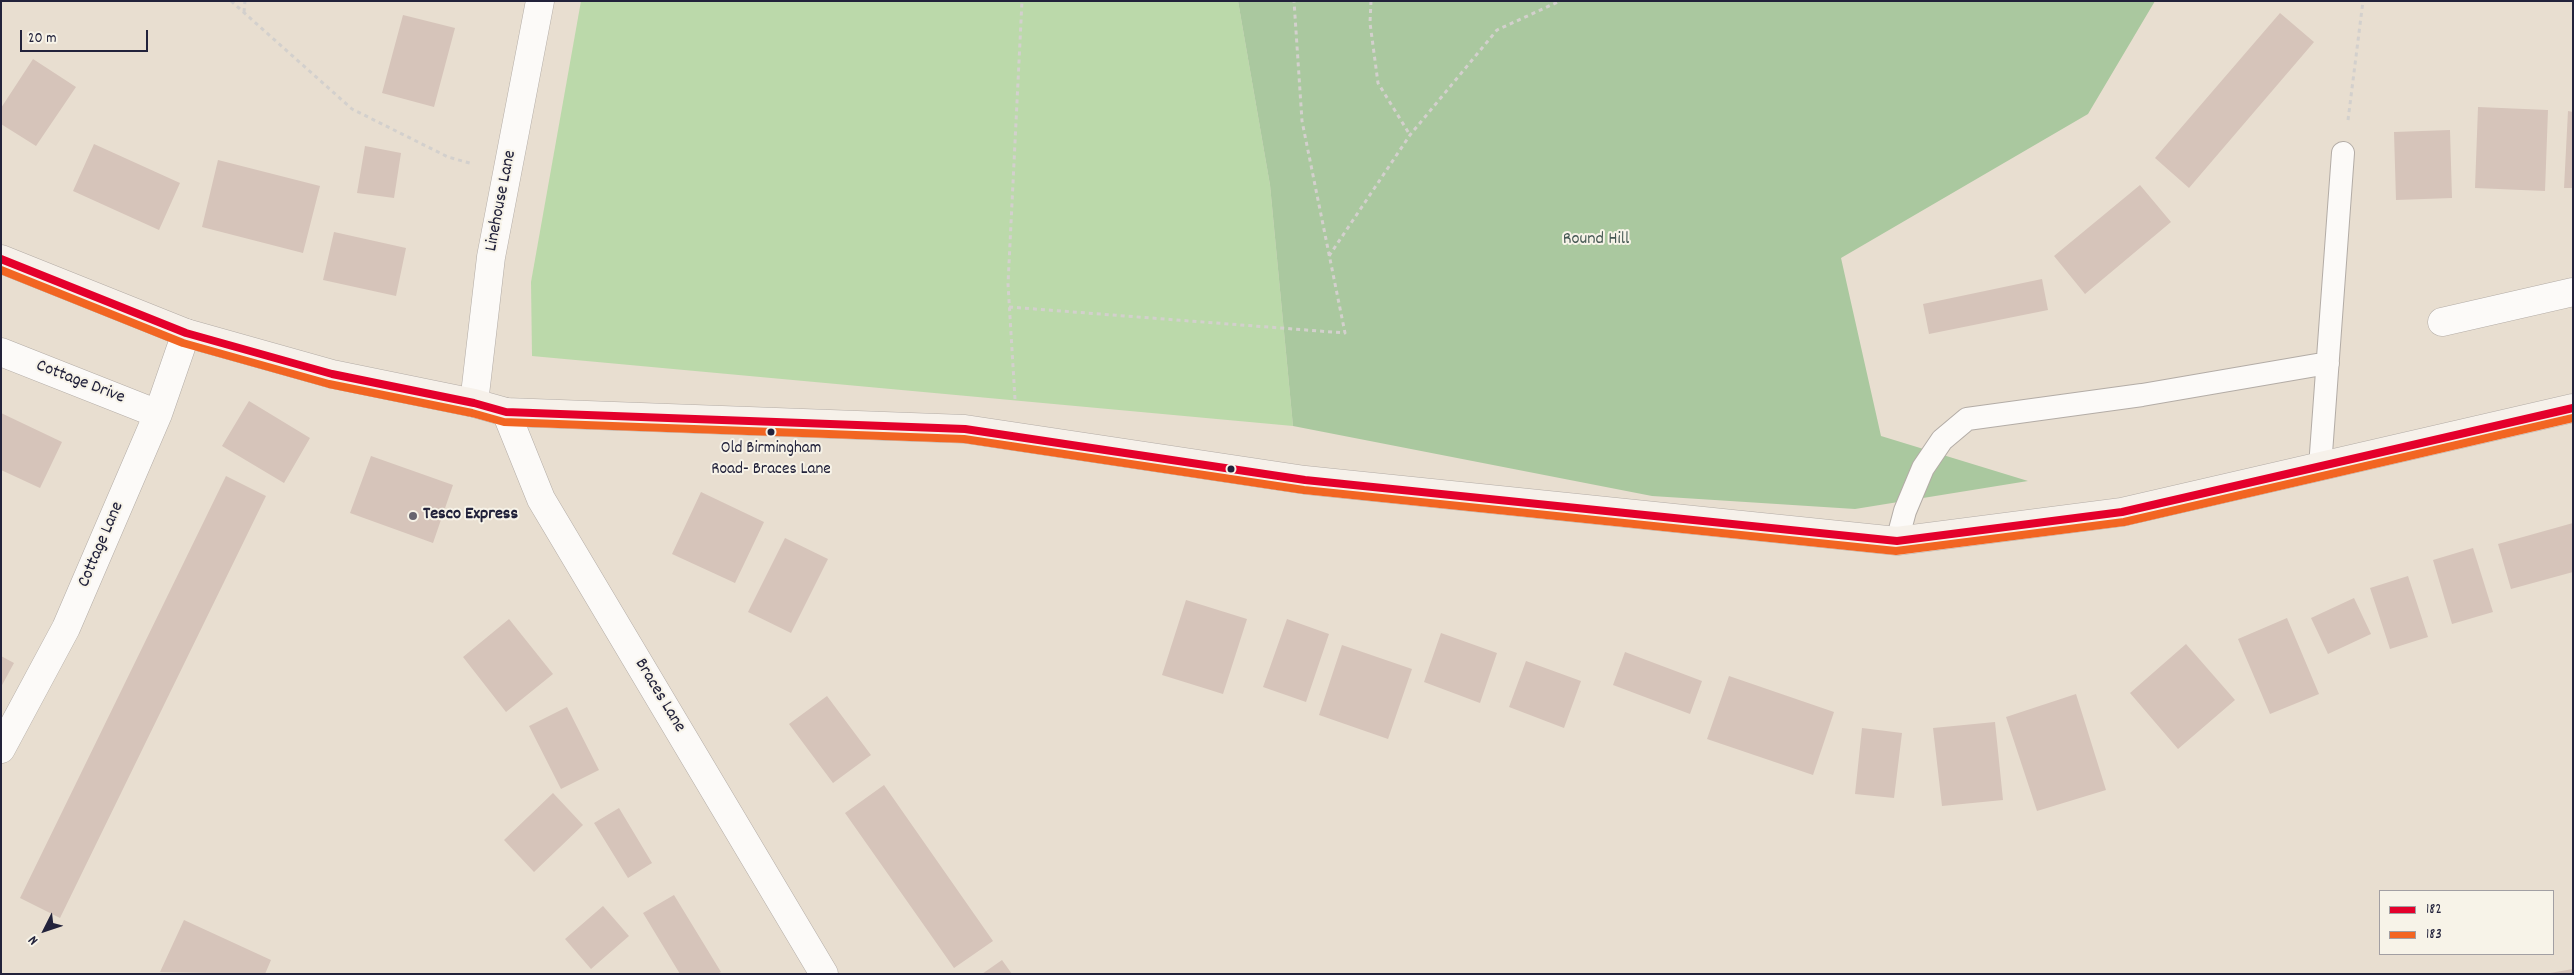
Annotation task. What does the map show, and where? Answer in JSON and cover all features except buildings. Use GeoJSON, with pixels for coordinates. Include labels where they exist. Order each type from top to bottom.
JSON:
{"type":"FeatureCollection","features":[{"type":"Feature","properties":{"kind":"main road"},"geometry":{"type":"LineString","coordinates":[[1,260],[186,333],[332,374],[474,402],[506,412],[965,429],[1319,482],[1897,542],[2122,512],[2573,408]]}},
{"type":"Feature","properties":{"kind":"street","name":"Linehouse Lane"},"geometry":{"type":"LineString","coordinates":[[474,402],[491,258],[540,1]]}},
{"type":"Feature","properties":{"kind":"street"},"geometry":{"type":"LineString","coordinates":[[2442,322],[2573,292]]}},
{"type":"Feature","properties":{"kind":"street","name":"Cottage Lane"},"geometry":{"type":"LineString","coordinates":[[1,749],[66,628],[158,414],[186,333]]}},
{"type":"Feature","properties":{"kind":"street","name":"Cottage Drive"},"geometry":{"type":"LineString","coordinates":[[1,352],[158,414]]}},
{"type":"Feature","properties":{"kind":"street","name":"Braces Lane"},"geometry":{"type":"LineString","coordinates":[[506,412],[541,499],[824,974]]}},
{"type":"Feature","properties":{"kind":"lane"},"geometry":{"type":"LineString","coordinates":[[2320,467],[2343,153]]}},
{"type":"Feature","properties":{"kind":"lane"},"geometry":{"type":"LineString","coordinates":[[1897,542],[1906,511],[1923,468],[1942,440],[1967,420],[2142,395],[2328,363]]}},
{"type":"Feature","properties":{"kind":"path"},"geometry":{"type":"LineString","coordinates":[[230,1],[352,109],[448,157],[507,174]]}},
{"type":"Feature","properties":{"kind":"path"},"geometry":{"type":"LineString","coordinates":[[244,13],[245,1]]}},
{"type":"Feature","properties":{"kind":"path"},"geometry":{"type":"LineString","coordinates":[[1018,437],[1008,284],[1022,1]]}},
{"type":"Feature","properties":{"kind":"path"},"geometry":{"type":"LineString","coordinates":[[1009,307],[1345,333],[1302,121],[1294,1]]}},
{"type":"Feature","properties":{"kind":"path"},"geometry":{"type":"LineString","coordinates":[[1371,1],[1370,24],[1378,84],[1410,135]]}},
{"type":"Feature","properties":{"kind":"path"},"geometry":{"type":"LineString","coordinates":[[1329,256],[1410,135],[1497,30],[1560,1]]}},
{"type":"Feature","properties":{"kind":"path"},"geometry":{"type":"LineString","coordinates":[[2343,153],[2363,1]]}},
{"type":"Feature","properties":{"kind":"green space"},"geometry":{"type":"Polygon","coordinates":[[[581,1],[1238,1],[1270,185],[1293,426],[532,356],[531,282],[581,1]]]}},
{"type":"Feature","properties":{"kind":"green space","name":"Round Hill"},"geometry":{"type":"Polygon","coordinates":[[[1238,1],[2155,1],[2088,114],[1841,258],[1881,436],[2028,481],[1855,509],[1652,496],[1293,426],[1270,185],[1238,1]]]}},
{"type":"Feature","properties":{"kind":"transit line","name":"182"},"geometry":{"type":"LineString","coordinates":[[1,259],[186,333],[332,374],[474,403],[506,412],[965,429],[1305,480],[1897,541],[2122,512],[2573,408]]}},
{"type":"Feature","properties":{"kind":"transit line","name":"183"},"geometry":{"type":"LineString","coordinates":[[1,270],[183,343],[329,384],[472,413],[504,422],[964,439],[1304,490],[1896,551],[2124,522],[2573,418]]}},
{"type":"Feature","properties":{"kind":"place","name":"Old Birmingham Road- Braces Lane"},"geometry":{"type":"Point","coordinates":[771,432]}},
{"type":"Feature","properties":{"kind":"place","name":"Tesco Express"},"geometry":{"type":"Point","coordinates":[413,516]}}]}
